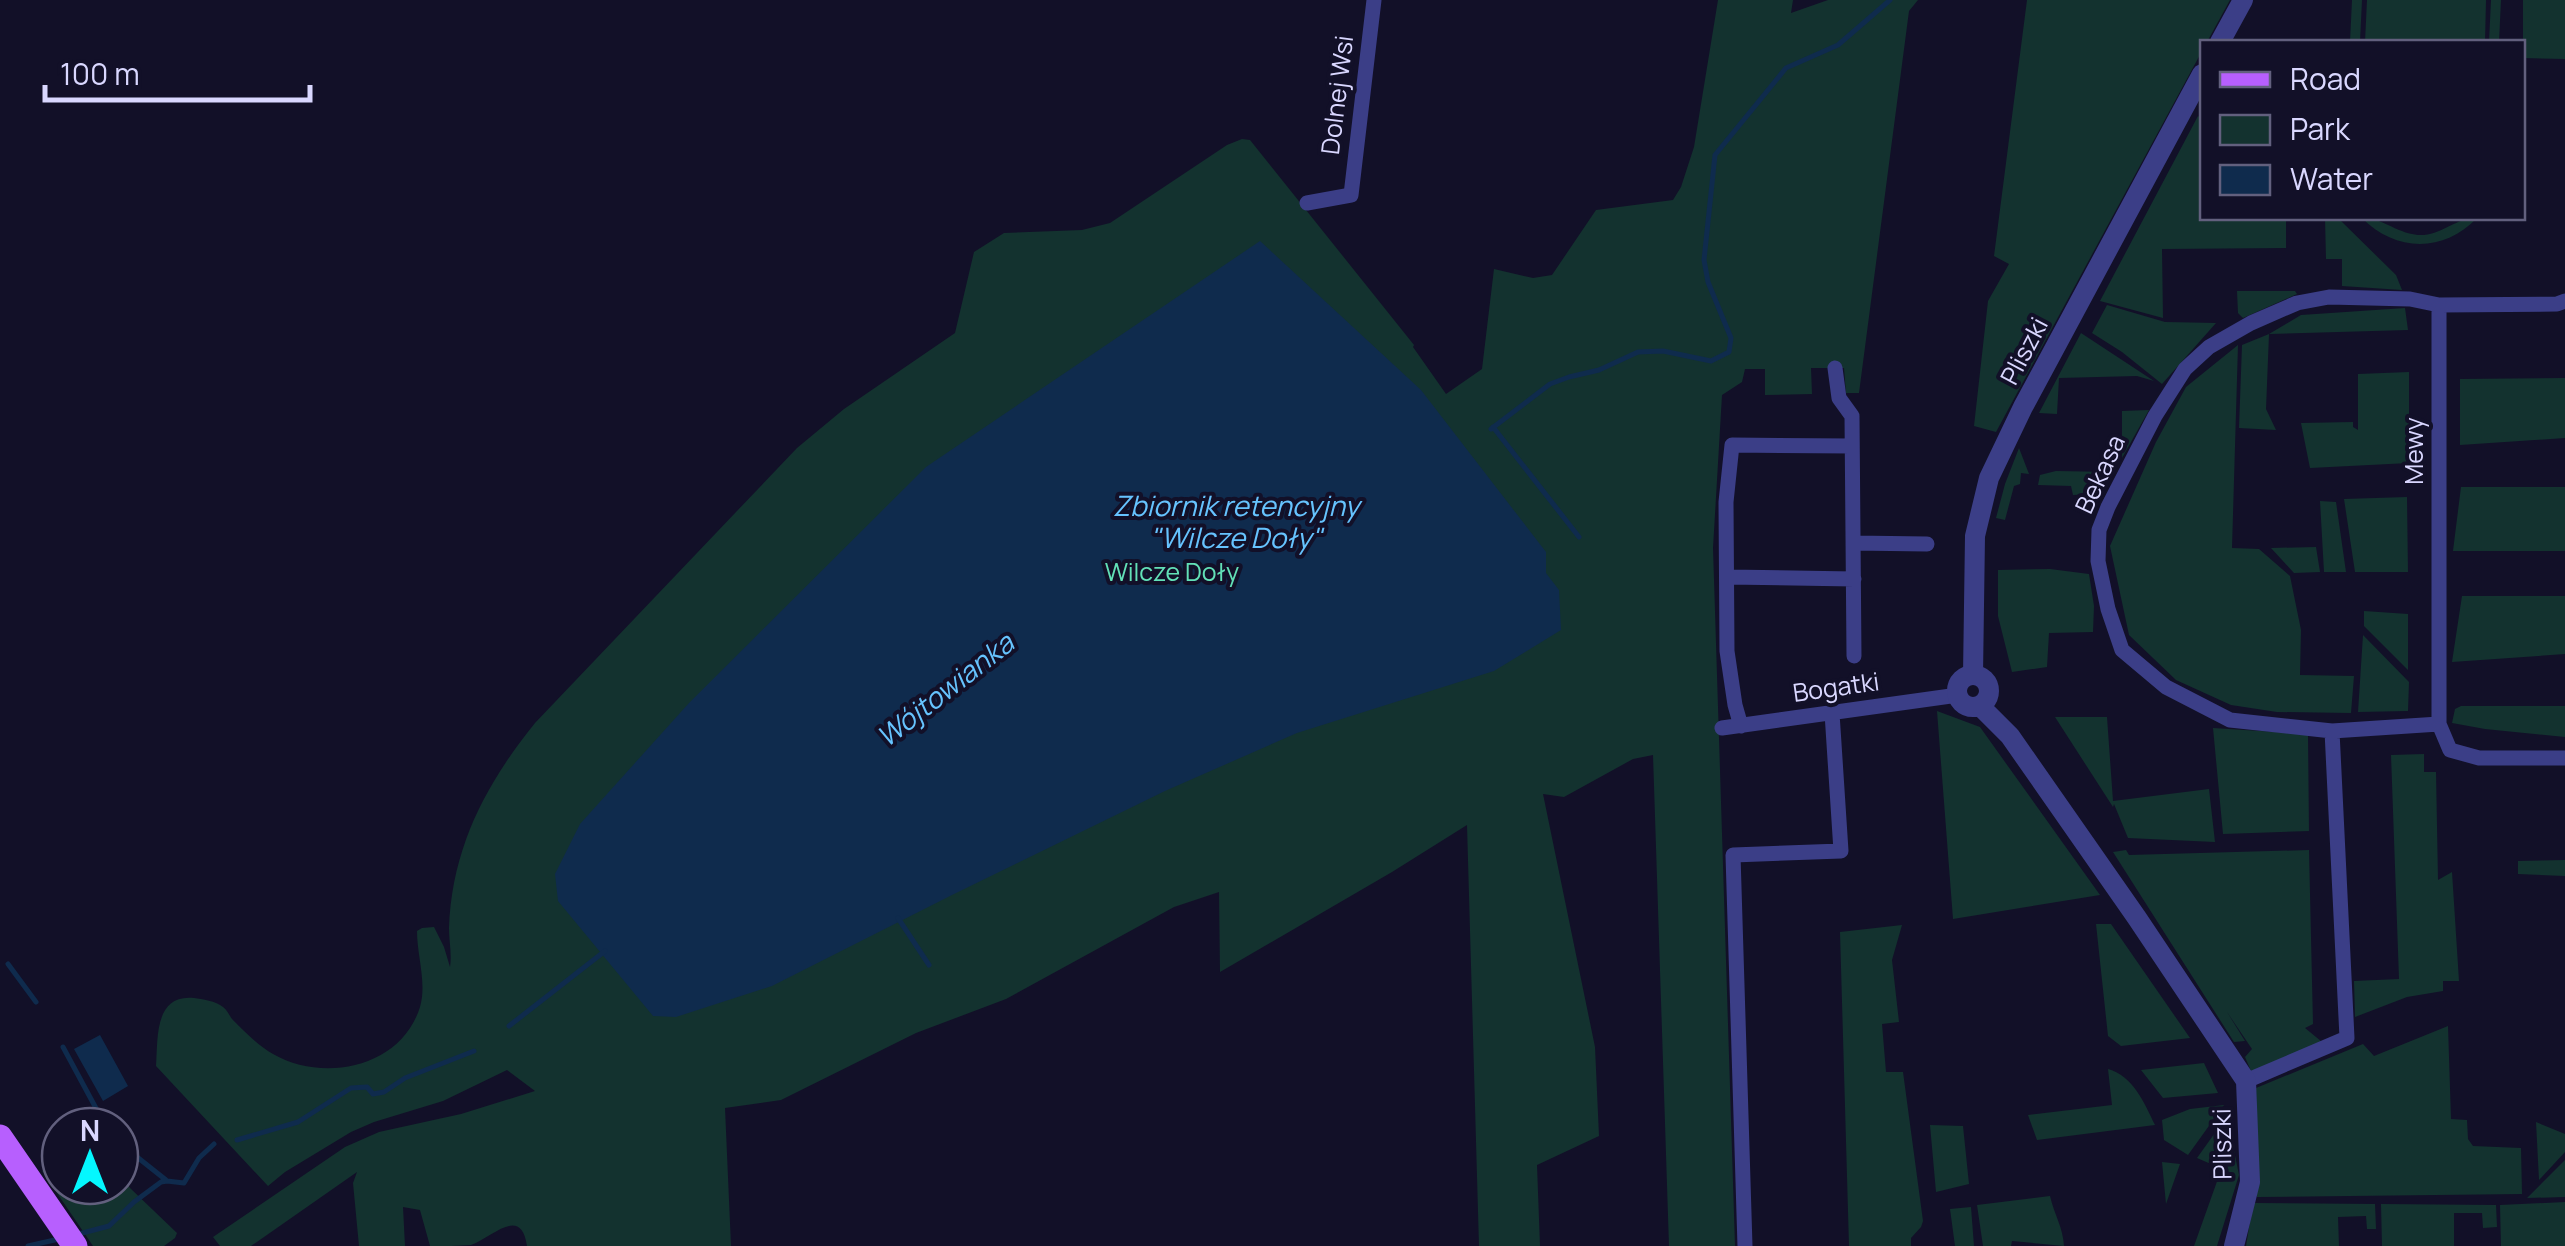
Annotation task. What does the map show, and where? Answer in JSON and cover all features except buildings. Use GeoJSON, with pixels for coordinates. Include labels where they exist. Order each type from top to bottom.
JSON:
{"type":"FeatureCollection","features":[{"type":"Feature","properties":{"kind":"main road"},"geometry":{"type":"LineString","coordinates":[[0,1138],[75,1246]]}},
{"type":"Feature","properties":{"kind":"street","name":"Dolnej Wsi"},"geometry":{"type":"LineString","coordinates":[[1306,203],[1351,196],[1374,0]]}},
{"type":"Feature","properties":{"kind":"street"},"geometry":{"type":"LineString","coordinates":[[2221,40],[2243,0]]}},
{"type":"Feature","properties":{"kind":"street","name":"Pliszki"},"geometry":{"type":"LineString","coordinates":[[1980,706],[1987,699],[1989,688],[1983,679],[1973,675],[1975,536],[1990,474],[2030,392],[2200,78]]}},
{"type":"Feature","properties":{"kind":"street","name":"Bekasa"},"geometry":{"type":"LineString","coordinates":[[2439,305],[2410,298],[2329,297],[2297,303],[2209,347],[2170,390],[2108,508],[2100,530],[2098,561],[2122,650],[2166,687],[2230,720],[2332,730],[2439,724]]}},
{"type":"Feature","properties":{"kind":"street"},"geometry":{"type":"LineString","coordinates":[[2439,305],[2565,301]]}},
{"type":"Feature","properties":{"kind":"street","name":"Mewy"},"geometry":{"type":"LineString","coordinates":[[2439,305],[2439,724]]}},
{"type":"Feature","properties":{"kind":"street"},"geometry":{"type":"LineString","coordinates":[[1835,368],[1839,398],[1852,416],[1854,656]]}},
{"type":"Feature","properties":{"kind":"street"},"geometry":{"type":"LineString","coordinates":[[1742,726],[1727,651],[1726,502],[1732,445],[1852,446]]}},
{"type":"Feature","properties":{"kind":"street"},"geometry":{"type":"LineString","coordinates":[[1854,543],[1926,544]]}},
{"type":"Feature","properties":{"kind":"street"},"geometry":{"type":"LineString","coordinates":[[1728,576],[1854,579]]}},
{"type":"Feature","properties":{"kind":"street"},"geometry":{"type":"LineString","coordinates":[[1958,694],[1961,681],[1973,675]]}},
{"type":"Feature","properties":{"kind":"street","name":"Pliszki"},"geometry":{"type":"LineString","coordinates":[[1958,694],[1966,705],[1980,706],[2010,736],[2246,1081],[2250,1182],[2234,1246]]}},
{"type":"Feature","properties":{"kind":"street","name":"Bogatki"},"geometry":{"type":"LineString","coordinates":[[1722,728],[1958,694]]}},
{"type":"Feature","properties":{"kind":"street"},"geometry":{"type":"LineString","coordinates":[[1746,1246],[1733,855],[1841,851],[1832,713]]}},
{"type":"Feature","properties":{"kind":"street"},"geometry":{"type":"LineString","coordinates":[[2439,724],[2450,750],[2479,758],[2565,758]]}},
{"type":"Feature","properties":{"kind":"street"},"geometry":{"type":"LineString","coordinates":[[2246,1081],[2347,1038],[2332,730]]}},
{"type":"Feature","properties":{"kind":"green space","name":"Wilcze Doły"},"geometry":{"type":"Polygon","coordinates":[[[1718,0],[1793,0],[1791,13],[1828,0],[1918,0],[1909,11],[1859,393],[1846,393],[1844,368],[1811,368],[1812,394],[1765,395],[1765,369],[1745,369],[1742,382],[1722,395],[1713,548],[1735,1246],[1669,1246],[1653,755],[1633,759],[1564,797],[1543,794],[1595,1047],[1599,1136],[1537,1165],[1540,1246],[1479,1246],[1467,825],[1220,972],[1219,892],[1174,907],[1006,999],[916,1033],[781,1100],[725,1108],[731,1246],[527,1246],[519,1227],[512,1226],[471,1245],[430,1246],[420,1210],[403,1207],[405,1246],[359,1246],[353,1183],[357,1172],[251,1246],[220,1246],[213,1237],[345,1147],[379,1132],[461,1114],[535,1091],[507,1070],[443,1101],[351,1132],[268,1186],[156,1066],[158,1031],[165,1010],[181,999],[217,1003],[267,1050],[293,1063],[314,1067],[358,1064],[396,1044],[410,1028],[422,998],[417,931],[434,927],[450,967],[449,928],[457,870],[487,793],[517,746],[797,448],[844,409],[955,333],[974,252],[1004,233],[1082,230],[1110,223],[1227,145],[1250,140],[1414,345],[1446,394],[1482,369],[1494,269],[1533,278],[1552,275],[1596,210],[1673,200],[1694,147],[1718,0]]]}},
{"type":"Feature","properties":{"kind":"green space"},"geometry":{"type":"Polygon","coordinates":[[[2027,0],[2230,0],[2208,40],[2200,40],[2200,55],[1996,432],[1974,426],[1988,301],[2009,264],[1994,256],[2027,0]]]}},
{"type":"Feature","properties":{"kind":"green space"},"geometry":{"type":"Polygon","coordinates":[[[2352,0],[2362,0],[2360,40],[2350,40],[2352,0]]]}},
{"type":"Feature","properties":{"kind":"green space"},"geometry":{"type":"Polygon","coordinates":[[[2367,0],[2486,0],[2485,40],[2365,40],[2367,0]]]}},
{"type":"Feature","properties":{"kind":"green space"},"geometry":{"type":"Polygon","coordinates":[[[2491,0],[2501,0],[2499,40],[2489,40],[2491,0]]]}},
{"type":"Feature","properties":{"kind":"green space"},"geometry":{"type":"Polygon","coordinates":[[[2523,0],[2565,0],[2565,59],[2525,58],[2523,0]]]}},
{"type":"Feature","properties":{"kind":"green space"},"geometry":{"type":"Polygon","coordinates":[[[2198,116],[2200,220],[2286,220],[2286,248],[2162,249],[2163,318],[2100,301],[2198,116]]]}},
{"type":"Feature","properties":{"kind":"green space"},"geometry":{"type":"Polygon","coordinates":[[[2325,220],[2340,220],[2396,275],[2402,290],[2342,286],[2342,259],[2326,259],[2325,220]]]}},
{"type":"Feature","properties":{"kind":"green space"},"geometry":{"type":"Polygon","coordinates":[[[2364,220],[2377,220],[2406,233],[2424,235],[2464,220],[2475,220],[2450,238],[2420,244],[2389,237],[2364,220]]]}},
{"type":"Feature","properties":{"kind":"green space"},"geometry":{"type":"Polygon","coordinates":[[[2237,291],[2297,294],[2243,318],[2238,313],[2237,291]]]}},
{"type":"Feature","properties":{"kind":"green space"},"geometry":{"type":"Polygon","coordinates":[[[2107,305],[2165,322],[2216,323],[2162,384],[2092,333],[2107,305]]]}},
{"type":"Feature","properties":{"kind":"green space"},"geometry":{"type":"Polygon","coordinates":[[[2405,308],[2408,330],[2269,334],[2301,315],[2405,308]]]}},
{"type":"Feature","properties":{"kind":"green space"},"geometry":{"type":"Polygon","coordinates":[[[2081,333],[2154,381],[2137,376],[2059,378],[2057,414],[2039,413],[2081,333]]]}},
{"type":"Feature","properties":{"kind":"green space"},"geometry":{"type":"Polygon","coordinates":[[[2269,334],[2266,409],[2276,430],[2239,428],[2242,345],[2269,334]]]}},
{"type":"Feature","properties":{"kind":"green space"},"geometry":{"type":"Polygon","coordinates":[[[2238,345],[2232,548],[2259,549],[2290,576],[2301,630],[2300,675],[2354,676],[2351,713],[2277,712],[2231,705],[2176,680],[2129,635],[2110,546],[2156,442],[2186,387],[2238,345]]]}},
{"type":"Feature","properties":{"kind":"green space"},"geometry":{"type":"Polygon","coordinates":[[[2409,372],[2409,463],[2310,468],[2301,423],[2353,422],[2358,430],[2358,374],[2409,372]]]}},
{"type":"Feature","properties":{"kind":"green space"},"geometry":{"type":"Polygon","coordinates":[[[2565,378],[2565,438],[2460,445],[2460,379],[2565,378]]]}},
{"type":"Feature","properties":{"kind":"green space"},"geometry":{"type":"Polygon","coordinates":[[[2149,410],[2122,458],[2122,411],[2149,410]]]}},
{"type":"Feature","properties":{"kind":"green space"},"geometry":{"type":"Polygon","coordinates":[[[2019,448],[2029,474],[2021,473],[2020,484],[2014,486],[2005,520],[1996,518],[2005,484],[2019,448]]]}},
{"type":"Feature","properties":{"kind":"green space"},"geometry":{"type":"Polygon","coordinates":[[[2056,471],[2113,472],[2099,494],[2073,495],[2071,486],[2038,485],[2040,475],[2056,471]]]}},
{"type":"Feature","properties":{"kind":"green space"},"geometry":{"type":"Polygon","coordinates":[[[2461,487],[2565,487],[2565,551],[2453,551],[2461,487]]]}},
{"type":"Feature","properties":{"kind":"green space"},"geometry":{"type":"Polygon","coordinates":[[[2407,497],[2408,572],[2355,572],[2344,499],[2407,497]]]}},
{"type":"Feature","properties":{"kind":"green space"},"geometry":{"type":"Polygon","coordinates":[[[2320,501],[2336,502],[2346,572],[2324,572],[2320,501]]]}},
{"type":"Feature","properties":{"kind":"green space"},"geometry":{"type":"Polygon","coordinates":[[[2316,547],[2320,572],[2294,573],[2271,548],[2316,547]]]}},
{"type":"Feature","properties":{"kind":"green space"},"geometry":{"type":"Polygon","coordinates":[[[2050,569],[2089,574],[2093,632],[2049,633],[2047,667],[2012,672],[1998,616],[1998,570],[2050,569]]]}},
{"type":"Feature","properties":{"kind":"green space"},"geometry":{"type":"Polygon","coordinates":[[[2462,596],[2565,596],[2565,654],[2452,662],[2462,596]]]}},
{"type":"Feature","properties":{"kind":"green space"},"geometry":{"type":"Polygon","coordinates":[[[2364,611],[2408,614],[2408,670],[2364,626],[2364,611]]]}},
{"type":"Feature","properties":{"kind":"green space"},"geometry":{"type":"Polygon","coordinates":[[[2363,635],[2409,682],[2408,711],[2358,712],[2363,635]]]}},
{"type":"Feature","properties":{"kind":"green space"},"geometry":{"type":"Polygon","coordinates":[[[2565,706],[2565,737],[2452,723],[2455,709],[2565,706]]]}},
{"type":"Feature","properties":{"kind":"green space"},"geometry":{"type":"Polygon","coordinates":[[[1937,711],[1980,727],[2100,895],[1953,919],[1937,711]]]}},
{"type":"Feature","properties":{"kind":"green space"},"geometry":{"type":"Polygon","coordinates":[[[2055,717],[2107,717],[2113,801],[2209,789],[2215,842],[2128,838],[2114,804],[2113,807],[2055,717]]]}},
{"type":"Feature","properties":{"kind":"green space"},"geometry":{"type":"Polygon","coordinates":[[[2213,728],[2308,734],[2309,831],[2223,834],[2213,728]]]}},
{"type":"Feature","properties":{"kind":"green space"},"geometry":{"type":"Polygon","coordinates":[[[2424,754],[2424,772],[2436,772],[2438,880],[2452,872],[2459,981],[2443,981],[2443,991],[2407,997],[2355,1017],[2354,981],[2399,979],[2391,755],[2424,754]]]}},
{"type":"Feature","properties":{"kind":"green space"},"geometry":{"type":"Polygon","coordinates":[[[2126,850],[2129,855],[2309,850],[2313,1024],[2305,1028],[2327,1046],[2254,1078],[2245,1057],[2252,1049],[2227,1012],[2245,1041],[2234,1042],[2113,852],[2126,850]]]}},
{"type":"Feature","properties":{"kind":"green space"},"geometry":{"type":"Polygon","coordinates":[[[2565,860],[2565,876],[2518,874],[2518,861],[2565,860]]]}},
{"type":"Feature","properties":{"kind":"green space"},"geometry":{"type":"Polygon","coordinates":[[[2096,924],[2111,924],[2190,1038],[2121,1046],[2108,1036],[2096,924]]]}},
{"type":"Feature","properties":{"kind":"green space"},"geometry":{"type":"Polygon","coordinates":[[[1902,925],[1892,960],[1899,1022],[1882,1024],[1886,1072],[1903,1072],[1923,1221],[1911,1238],[1911,1246],[1849,1246],[1840,932],[1902,925]]]}},
{"type":"Feature","properties":{"kind":"green space"},"geometry":{"type":"Polygon","coordinates":[[[2448,1026],[2451,1119],[2467,1120],[2468,1139],[2473,1146],[2521,1148],[2522,1194],[2257,1197],[2256,1088],[2363,1044],[2374,1056],[2448,1026]]]}},
{"type":"Feature","properties":{"kind":"green space"},"geometry":{"type":"Polygon","coordinates":[[[2204,1063],[2218,1093],[2163,1098],[2141,1070],[2204,1063]]]}},
{"type":"Feature","properties":{"kind":"green space"},"geometry":{"type":"Polygon","coordinates":[[[2108,1069],[2131,1084],[2155,1125],[2037,1140],[2028,1115],[2112,1105],[2108,1069]]]}},
{"type":"Feature","properties":{"kind":"green space"},"geometry":{"type":"Polygon","coordinates":[[[2224,1105],[2188,1155],[2164,1140],[2162,1120],[2190,1109],[2224,1105]]]}},
{"type":"Feature","properties":{"kind":"green space"},"geometry":{"type":"Polygon","coordinates":[[[2227,1116],[2239,1175],[2217,1246],[2194,1246],[2220,1173],[2234,1174],[2197,1158],[2227,1116]]]}},
{"type":"Feature","properties":{"kind":"green space"},"geometry":{"type":"Polygon","coordinates":[[[2536,1122],[2565,1134],[2565,1152],[2539,1180],[2536,1122]]]}},
{"type":"Feature","properties":{"kind":"green space"},"geometry":{"type":"Polygon","coordinates":[[[1930,1125],[1963,1126],[1969,1184],[1936,1192],[1930,1125]]]}},
{"type":"Feature","properties":{"kind":"green space"},"geometry":{"type":"Polygon","coordinates":[[[2565,1160],[2565,1197],[2527,1198],[2565,1160]]]}},
{"type":"Feature","properties":{"kind":"green space"},"geometry":{"type":"Polygon","coordinates":[[[2162,1162],[2180,1164],[2166,1204],[2162,1162]]]}},
{"type":"Feature","properties":{"kind":"green space"},"geometry":{"type":"Polygon","coordinates":[[[2050,1196],[2064,1246],[2012,1241],[2011,1246],[1983,1246],[1977,1205],[2050,1196]]]}},
{"type":"Feature","properties":{"kind":"green space"},"geometry":{"type":"Polygon","coordinates":[[[140,1198],[177,1233],[164,1246],[93,1246],[66,1206],[140,1206],[140,1198]]]}},
{"type":"Feature","properties":{"kind":"green space"},"geometry":{"type":"Polygon","coordinates":[[[2565,1202],[2565,1246],[2501,1246],[2500,1205],[2565,1202]]]}},
{"type":"Feature","properties":{"kind":"green space"},"geometry":{"type":"Polygon","coordinates":[[[2253,1203],[2375,1204],[2376,1229],[2367,1229],[2366,1216],[2338,1217],[2339,1246],[2246,1246],[2253,1203]]]}},
{"type":"Feature","properties":{"kind":"green space"},"geometry":{"type":"Polygon","coordinates":[[[2381,1204],[2496,1205],[2497,1227],[2483,1228],[2482,1213],[2454,1213],[2454,1246],[2382,1246],[2381,1204]]]}},
{"type":"Feature","properties":{"kind":"green space"},"geometry":{"type":"Polygon","coordinates":[[[1971,1207],[1974,1246],[1955,1246],[1950,1209],[1971,1207]]]}},
{"type":"Feature","properties":{"kind":"water","name":"Zbiornik retencyjny \"Wilcze Doły\""},"geometry":{"type":"Polygon","coordinates":[[[1260,241],[1421,390],[1546,552],[1546,573],[1559,590],[1561,630],[1494,671],[1297,733],[1165,791],[772,986],[676,1017],[653,1016],[558,901],[555,874],[580,824],[689,703],[926,467],[1260,241]]]}},
{"type":"Feature","properties":{"kind":"water"},"geometry":{"type":"Polygon","coordinates":[[[100,1035],[128,1086],[103,1101],[74,1049],[100,1035]]]}},
{"type":"Feature","properties":{"kind":"waterway","name":"Wójtowianka"},"geometry":{"type":"LineString","coordinates":[[1491,429],[1550,384],[1599,370],[1638,352],[1663,351],[1711,361],[1729,352],[1731,338],[1708,282],[1704,260],[1715,155],[1786,68],[1838,45],[1890,0]]}},
{"type":"Feature","properties":{"kind":"waterway"},"geometry":{"type":"LineString","coordinates":[[1493,427],[1579,537]]}},
{"type":"Feature","properties":{"kind":"waterway"},"geometry":{"type":"LineString","coordinates":[[898,918],[929,965]]}},
{"type":"Feature","properties":{"kind":"waterway","name":"Wójtowianka"},"geometry":{"type":"LineString","coordinates":[[509,1026],[605,951]]}},
{"type":"Feature","properties":{"kind":"waterway"},"geometry":{"type":"LineString","coordinates":[[8,964],[36,1002]]}},
{"type":"Feature","properties":{"kind":"waterway"},"geometry":{"type":"LineString","coordinates":[[63,1047],[95,1106]]}},
{"type":"Feature","properties":{"kind":"waterway","name":"Wójtowianka"},"geometry":{"type":"LineString","coordinates":[[237,1140],[298,1122],[351,1088],[367,1087],[373,1094],[384,1092],[405,1078],[474,1051]]}},
{"type":"Feature","properties":{"kind":"waterway","name":"Wójtowianka"},"geometry":{"type":"LineString","coordinates":[[75,1235],[109,1226],[161,1182],[184,1183],[199,1158],[214,1144]]}},
{"type":"Feature","properties":{"kind":"waterway"},"geometry":{"type":"LineString","coordinates":[[140,1159],[166,1180]]}},
{"type":"Feature","properties":{"kind":"waterway","name":"Wójtowianka"},"geometry":{"type":"LineString","coordinates":[[28,1246],[59,1239]]}}]}
